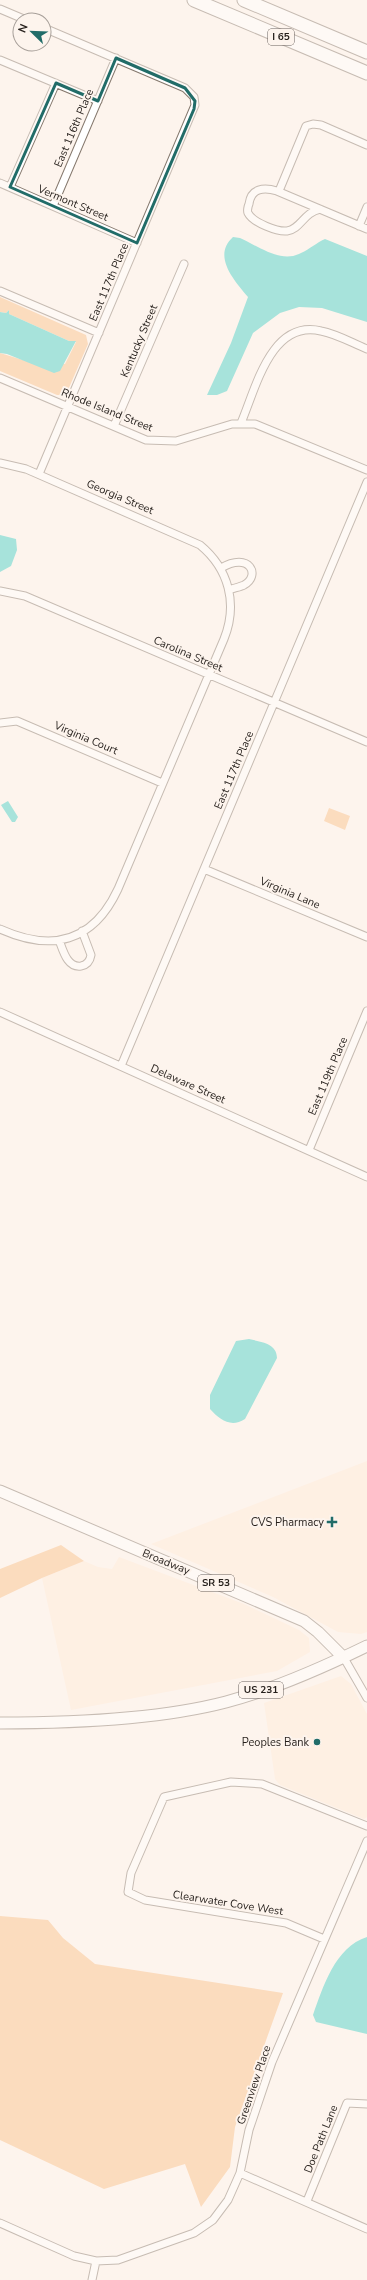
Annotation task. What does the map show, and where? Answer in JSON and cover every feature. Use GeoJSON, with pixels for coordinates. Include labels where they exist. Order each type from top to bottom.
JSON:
{"type":"FeatureCollection","features":[{"type":"Feature","properties":{"kind":"highway","name":"I 65"},"geometry":{"type":"LineString","coordinates":[[194,0],[367,73]]}},
{"type":"Feature","properties":{"kind":"highway","name":"I 65"},"geometry":{"type":"LineString","coordinates":[[244,0],[367,52]]}},
{"type":"Feature","properties":{"kind":"main road","name":"Broadway"},"geometry":{"type":"LineString","coordinates":[[0,1491],[304,1621],[318,1632],[344,1658]]}},
{"type":"Feature","properties":{"kind":"main road","name":"US 231"},"geometry":{"type":"LineString","coordinates":[[0,1723],[84,1720],[181,1711],[226,1702],[344,1658],[367,1646]]}},
{"type":"Feature","properties":{"kind":"street"},"geometry":{"type":"LineString","coordinates":[[0,9],[12,14]]}},
{"type":"Feature","properties":{"kind":"street"},"geometry":{"type":"LineString","coordinates":[[52,31],[116,58]]}},
{"type":"Feature","properties":{"kind":"street","name":"East 117th Place"},"geometry":{"type":"LineString","coordinates":[[38,474],[194,109],[194,97],[185,88],[116,58]]}},
{"type":"Feature","properties":{"kind":"street","name":"East 116th Place"},"geometry":{"type":"LineString","coordinates":[[53,206],[116,58]]}},
{"type":"Feature","properties":{"kind":"street"},"geometry":{"type":"LineString","coordinates":[[0,60],[98,101]]}},
{"type":"Feature","properties":{"kind":"street"},"geometry":{"type":"LineString","coordinates":[[10,188],[56,83]]}},
{"type":"Feature","properties":{"kind":"street"},"geometry":{"type":"LineString","coordinates":[[279,191],[306,126],[313,124],[321,125],[367,145]]}},
{"type":"Feature","properties":{"kind":"street","name":"Vermont Street"},"geometry":{"type":"LineString","coordinates":[[0,183],[137,243]]}},
{"type":"Feature","properties":{"kind":"street"},"geometry":{"type":"LineString","coordinates":[[320,209],[311,211],[300,224],[288,231],[272,228],[257,221],[248,213],[249,199],[254,192],[265,188],[279,191],[367,229]]}},
{"type":"Feature","properties":{"kind":"street"},"geometry":{"type":"LineString","coordinates":[[359,226],[367,207]]}},
{"type":"Feature","properties":{"kind":"street","name":"Kentucky Street"},"geometry":{"type":"LineString","coordinates":[[114,426],[184,264]]}},
{"type":"Feature","properties":{"kind":"street"},"geometry":{"type":"LineString","coordinates":[[0,291],[99,333]]}},
{"type":"Feature","properties":{"kind":"street"},"geometry":{"type":"LineString","coordinates":[[241,423],[268,358],[278,343],[287,336],[304,330],[322,331],[367,348]]}},
{"type":"Feature","properties":{"kind":"street","name":"Rhode Island Street"},"geometry":{"type":"LineString","coordinates":[[0,378],[146,440],[166,442],[186,439],[241,423],[263,426],[367,470]]}},
{"type":"Feature","properties":{"kind":"street","name":"Georgia Street"},"geometry":{"type":"LineString","coordinates":[[0,463],[14,465],[38,474],[192,540],[206,550],[221,568],[229,590],[232,609],[228,628],[209,675]]}},
{"type":"Feature","properties":{"kind":"street","name":"East 117th Place"},"geometry":{"type":"LineString","coordinates":[[121,1066],[367,482]]}},
{"type":"Feature","properties":{"kind":"street"},"geometry":{"type":"LineString","coordinates":[[221,568],[238,561],[251,567],[252,575],[249,581],[245,585],[229,590]]}},
{"type":"Feature","properties":{"kind":"street","name":"Carolina Street"},"geometry":{"type":"LineString","coordinates":[[0,591],[25,596],[367,742]]}},
{"type":"Feature","properties":{"kind":"street"},"geometry":{"type":"LineString","coordinates":[[0,929],[33,941],[59,940],[82,931],[97,921],[112,901],[209,675]]}},
{"type":"Feature","properties":{"kind":"street","name":"Virginia Court"},"geometry":{"type":"LineString","coordinates":[[0,723],[17,721],[162,783]]}},
{"type":"Feature","properties":{"kind":"street","name":"Virginia Lane"},"geometry":{"type":"LineString","coordinates":[[204,869],[367,937]]}},
{"type":"Feature","properties":{"kind":"street"},"geometry":{"type":"LineString","coordinates":[[59,940],[70,963],[75,966],[84,966],[88,962],[91,955],[82,931]]}},
{"type":"Feature","properties":{"kind":"street","name":"East 119th Place"},"geometry":{"type":"LineString","coordinates":[[309,1150],[367,1011]]}},
{"type":"Feature","properties":{"kind":"street","name":"Delaware Street"},"geometry":{"type":"LineString","coordinates":[[0,1012],[367,1177]]}},
{"type":"Feature","properties":{"kind":"street"},"geometry":{"type":"LineString","coordinates":[[344,1658],[367,1698]]}},
{"type":"Feature","properties":{"kind":"street","name":"Clearwater Cove West"},"geometry":{"type":"LineString","coordinates":[[324,1939],[286,1923],[145,1900],[128,1892],[132,1873],[164,1797],[231,1782],[262,1784],[367,1826]]}},
{"type":"Feature","properties":{"kind":"street","name":"Greenview Place"},"geometry":{"type":"LineString","coordinates":[[0,2223],[74,2256],[96,2261],[118,2260],[194,2233],[213,2220],[228,2200],[240,2173],[249,2130],[261,2094],[324,1939],[367,1840]]}},
{"type":"Feature","properties":{"kind":"street","name":"Doe Path Lane"},"geometry":{"type":"LineString","coordinates":[[307,2202],[347,2103],[367,2104]]}},
{"type":"Feature","properties":{"kind":"street"},"geometry":{"type":"LineString","coordinates":[[240,2173],[367,2229]]}},
{"type":"Feature","properties":{"kind":"street"},"geometry":{"type":"LineString","coordinates":[[92,2280],[96,2261]]}},
{"type":"Feature","properties":{"kind":"highlighted area"},"geometry":{"type":"Polygon","coordinates":[[[116,58],[185,88],[195,101],[194,109],[137,243],[10,187],[56,83],[98,101],[116,58]]]}},
{"type":"Feature","properties":{"kind":"shaded area"},"geometry":{"type":"Polygon","coordinates":[[[0,297],[86,335],[88,344],[68,390],[62,395],[57,395],[0,371],[0,353],[23,360],[65,364],[76,342],[69,341],[9,314],[9,310],[6,313],[0,312],[0,297]]]}},
{"type":"Feature","properties":{"kind":"shaded area"},"geometry":{"type":"Polygon","coordinates":[[[329,808],[350,816],[345,830],[324,821],[329,808]]]}},
{"type":"Feature","properties":{"kind":"shaded area"},"geometry":{"type":"Polygon","coordinates":[[[367,1461],[367,1632],[361,1634],[338,1632],[273,1597],[151,1544],[367,1461]]]}},
{"type":"Feature","properties":{"kind":"shaded area"},"geometry":{"type":"Polygon","coordinates":[[[61,1545],[84,1561],[42,1578],[0,1598],[0,1569],[61,1545]]]}},
{"type":"Feature","properties":{"kind":"shaded area"},"geometry":{"type":"Polygon","coordinates":[[[119,1557],[244,1604],[299,1630],[309,1638],[310,1652],[277,1671],[71,1710],[42,1578],[84,1561],[98,1567],[112,1569],[119,1557]]]}},
{"type":"Feature","properties":{"kind":"shaded area"},"geometry":{"type":"Polygon","coordinates":[[[341,1676],[351,1684],[367,1714],[367,1817],[364,1819],[280,1785],[275,1779],[264,1703],[341,1676]]]}},
{"type":"Feature","properties":{"kind":"shaded area"},"geometry":{"type":"Polygon","coordinates":[[[0,1916],[48,1920],[63,1938],[95,1964],[283,1993],[235,2127],[230,2167],[201,2207],[185,2164],[104,2189],[0,2140],[0,1916]]]}},
{"type":"Feature","properties":{"kind":"water"},"geometry":{"type":"Polygon","coordinates":[[[233,237],[240,238],[270,253],[278,255],[293,256],[307,250],[325,239],[367,256],[367,322],[322,308],[299,307],[280,313],[253,333],[227,391],[217,395],[207,395],[231,343],[248,297],[227,268],[225,260],[227,244],[233,237]]]}},
{"type":"Feature","properties":{"kind":"water"},"geometry":{"type":"Polygon","coordinates":[[[9,310],[9,314],[69,341],[76,341],[60,371],[54,373],[7,354],[0,353],[0,312],[6,313],[9,310]]]}},
{"type":"Feature","properties":{"kind":"water"},"geometry":{"type":"Polygon","coordinates":[[[0,535],[16,539],[17,550],[11,566],[0,572],[0,535]]]}},
{"type":"Feature","properties":{"kind":"water"},"geometry":{"type":"Polygon","coordinates":[[[8,801],[18,817],[15,822],[12,822],[1,805],[8,801]]]}},
{"type":"Feature","properties":{"kind":"water"},"geometry":{"type":"Polygon","coordinates":[[[249,1339],[263,1342],[271,1346],[276,1353],[277,1358],[245,1419],[235,1423],[226,1422],[210,1409],[210,1395],[236,1341],[249,1339]]]}},
{"type":"Feature","properties":{"kind":"water"},"geometry":{"type":"Polygon","coordinates":[[[367,1937],[367,2034],[316,2022],[313,2015],[321,1992],[338,1959],[346,1949],[367,1937]]]}},
{"type":"Feature","properties":{"kind":"place","name":"CVS Pharmacy"},"geometry":{"type":"Point","coordinates":[332,1522]}},
{"type":"Feature","properties":{"kind":"place","name":"Peoples Bank"},"geometry":{"type":"Point","coordinates":[317,1742]}}]}
